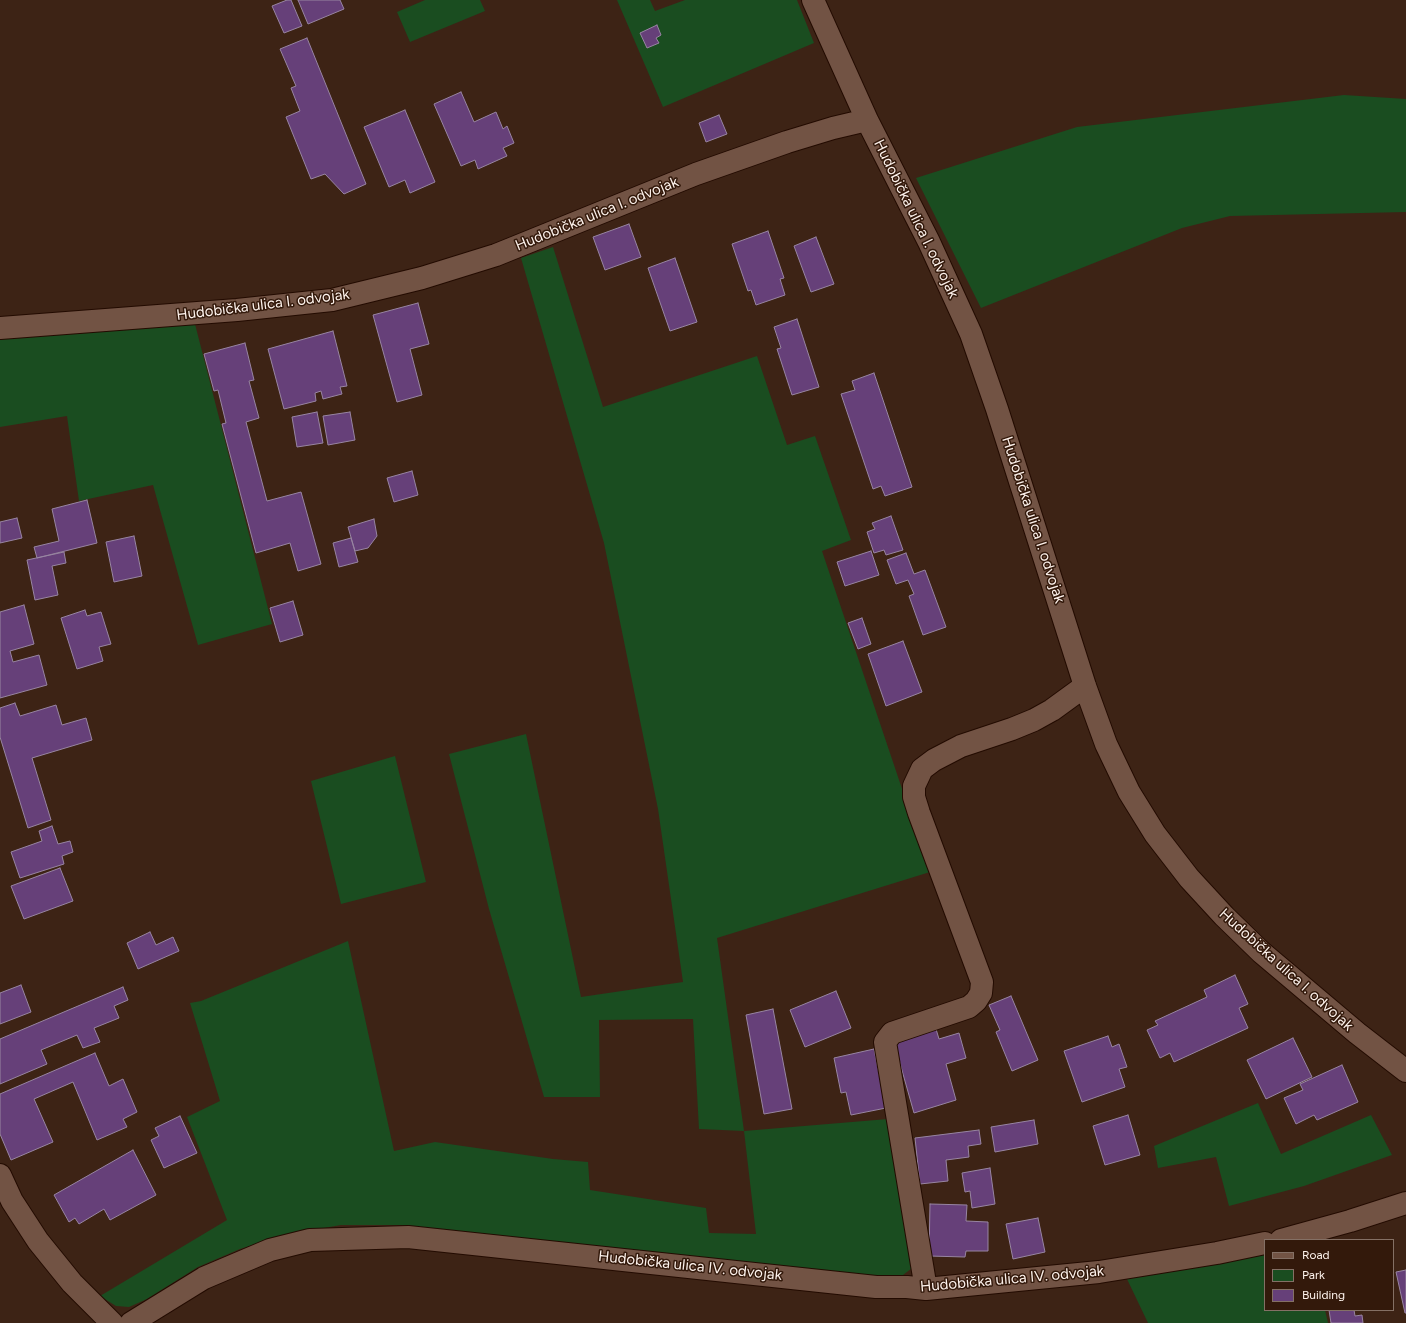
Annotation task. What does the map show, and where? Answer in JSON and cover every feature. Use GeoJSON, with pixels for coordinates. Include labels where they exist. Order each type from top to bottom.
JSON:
{"type":"FeatureCollection","features":[{"type":"Feature","properties":{"kind":"street"},"geometry":{"type":"LineString","coordinates":[[813,0],[867,120]]}},
{"type":"Feature","properties":{"kind":"street","name":"Hudobička ulica I. odvojak"},"geometry":{"type":"LineString","coordinates":[[0,328],[237,310],[339,298],[422,278],[496,255],[696,174],[787,142],[833,128],[867,120],[929,242],[971,334],[1007,439],[1085,686],[1106,744],[1129,792],[1155,834],[1190,878],[1224,916],[1262,952],[1357,1033],[1406,1071]]}},
{"type":"Feature","properties":{"kind":"street"},"geometry":{"type":"LineString","coordinates":[[926,1289],[885,1042],[892,1033],[969,1007],[976,1001],[980,993],[982,982],[918,813],[914,797],[914,786],[922,769],[934,760],[961,746],[1034,720],[1052,710],[1085,686]]}},
{"type":"Feature","properties":{"kind":"street"},"geometry":{"type":"LineString","coordinates":[[0,1175],[12,1201],[38,1241],[72,1283],[112,1323]]}},
{"type":"Feature","properties":{"kind":"street"},"geometry":{"type":"LineString","coordinates":[[1285,1239],[1350,1221],[1406,1203]]}},
{"type":"Feature","properties":{"kind":"street","name":"Hudobička ulica IV. odvojak"},"geometry":{"type":"LineString","coordinates":[[131,1323],[204,1278],[270,1250],[310,1240],[408,1237],[694,1266],[876,1287],[907,1287],[926,1289],[1099,1272],[1217,1253],[1264,1243]]}},
{"type":"Feature","properties":{"kind":"green space"},"geometry":{"type":"Polygon","coordinates":[[[425,0],[480,0],[485,11],[410,42],[397,12],[425,0]]]}},
{"type":"Feature","properties":{"kind":"green space"},"geometry":{"type":"Polygon","coordinates":[[[617,0],[650,0],[655,11],[685,0],[797,0],[814,43],[663,107],[617,0]]]}},
{"type":"Feature","properties":{"kind":"green space"},"geometry":{"type":"Polygon","coordinates":[[[1344,95],[1406,99],[1406,212],[1230,216],[1182,228],[981,308],[916,178],[1077,127],[1344,95]]]}},
{"type":"Feature","properties":{"kind":"green space"},"geometry":{"type":"Polygon","coordinates":[[[553,247],[603,407],[757,356],[787,445],[815,436],[851,540],[822,551],[930,872],[717,938],[744,1131],[699,1129],[693,1019],[599,1020],[600,1097],[544,1097],[489,909],[449,754],[526,734],[581,997],[683,982],[658,809],[604,543],[521,258],[553,247]]]}},
{"type":"Feature","properties":{"kind":"green space"},"geometry":{"type":"Polygon","coordinates":[[[195,324],[272,624],[198,645],[153,485],[79,501],[67,416],[0,427],[0,337],[195,324]]]}},
{"type":"Feature","properties":{"kind":"green space"},"geometry":{"type":"Polygon","coordinates":[[[395,756],[426,882],[341,904],[311,781],[395,756]]]}},
{"type":"Feature","properties":{"kind":"green space"},"geometry":{"type":"Polygon","coordinates":[[[348,941],[394,1151],[435,1142],[553,1159],[588,1162],[590,1190],[706,1208],[709,1233],[756,1234],[744,1131],[888,1119],[916,1265],[903,1275],[866,1277],[400,1225],[341,1225],[284,1235],[240,1249],[198,1267],[147,1299],[129,1307],[116,1306],[100,1296],[227,1220],[187,1117],[220,1101],[190,1003],[201,1001],[348,941]]]}},
{"type":"Feature","properties":{"kind":"green space"},"geometry":{"type":"Polygon","coordinates":[[[1258,1103],[1281,1154],[1371,1115],[1392,1155],[1304,1186],[1229,1206],[1216,1157],[1158,1168],[1154,1146],[1258,1103]]]}},
{"type":"Feature","properties":{"kind":"green space"},"geometry":{"type":"Polygon","coordinates":[[[1264,1254],[1264,1311],[1325,1311],[1328,1323],[1148,1323],[1127,1279],[1264,1254]]]}},
{"type":"Feature","properties":{"kind":"building"},"geometry":{"type":"Polygon","coordinates":[[[287,0],[291,0],[302,26],[284,33],[272,6],[287,0]]]}},
{"type":"Feature","properties":{"kind":"building"},"geometry":{"type":"Polygon","coordinates":[[[298,0],[340,0],[344,9],[308,24],[298,0]]]}},
{"type":"Feature","properties":{"kind":"building"},"geometry":{"type":"Polygon","coordinates":[[[657,25],[661,35],[656,38],[659,43],[647,48],[640,33],[657,25]]]}},
{"type":"Feature","properties":{"kind":"building"},"geometry":{"type":"Polygon","coordinates":[[[307,38],[366,184],[344,194],[325,174],[311,179],[286,117],[300,111],[291,88],[296,86],[280,49],[307,38]]]}},
{"type":"Feature","properties":{"kind":"building"},"geometry":{"type":"Polygon","coordinates":[[[461,92],[474,122],[496,112],[503,129],[507,126],[514,143],[503,148],[507,156],[478,169],[475,160],[461,166],[434,104],[461,92]]]}},
{"type":"Feature","properties":{"kind":"building"},"geometry":{"type":"Polygon","coordinates":[[[405,110],[435,182],[410,193],[405,180],[389,187],[364,127],[405,110]]]}},
{"type":"Feature","properties":{"kind":"building"},"geometry":{"type":"Polygon","coordinates":[[[719,115],[727,134],[706,142],[699,123],[719,115]]]}},
{"type":"Feature","properties":{"kind":"building"},"geometry":{"type":"Polygon","coordinates":[[[629,224],[641,257],[605,270],[593,237],[629,224]]]}},
{"type":"Feature","properties":{"kind":"building"},"geometry":{"type":"Polygon","coordinates":[[[768,231],[784,278],[780,279],[785,295],[756,305],[751,290],[748,291],[732,244],[768,231]]]}},
{"type":"Feature","properties":{"kind":"building"},"geometry":{"type":"Polygon","coordinates":[[[816,237],[834,284],[811,292],[794,246],[816,237]]]}},
{"type":"Feature","properties":{"kind":"building"},"geometry":{"type":"Polygon","coordinates":[[[675,258],[697,322],[670,331],[648,268],[675,258]]]}},
{"type":"Feature","properties":{"kind":"building"},"geometry":{"type":"Polygon","coordinates":[[[418,303],[429,344],[410,349],[422,395],[397,402],[373,315],[418,303]]]}},
{"type":"Feature","properties":{"kind":"building"},"geometry":{"type":"Polygon","coordinates":[[[797,319],[819,387],[792,395],[777,349],[781,348],[774,327],[797,319]]]}},
{"type":"Feature","properties":{"kind":"building"},"geometry":{"type":"Polygon","coordinates":[[[333,331],[347,386],[340,387],[342,394],[323,399],[321,391],[315,393],[316,401],[284,409],[268,349],[333,331]]]}},
{"type":"Feature","properties":{"kind":"building"},"geometry":{"type":"Polygon","coordinates":[[[245,343],[254,380],[249,381],[259,418],[246,422],[267,501],[301,492],[321,564],[298,571],[290,543],[256,553],[222,424],[226,423],[218,390],[214,391],[204,354],[245,343]]]}},
{"type":"Feature","properties":{"kind":"building"},"geometry":{"type":"Polygon","coordinates":[[[874,373],[912,487],[885,496],[881,486],[873,489],[841,394],[855,390],[852,381],[874,373]]]}},
{"type":"Feature","properties":{"kind":"building"},"geometry":{"type":"Polygon","coordinates":[[[317,412],[323,443],[297,447],[292,417],[317,412]]]}},
{"type":"Feature","properties":{"kind":"building"},"geometry":{"type":"Polygon","coordinates":[[[350,412],[355,440],[328,445],[323,416],[350,412]]]}},
{"type":"Feature","properties":{"kind":"building"},"geometry":{"type":"Polygon","coordinates":[[[412,471],[418,495],[394,502],[387,478],[412,471]]]}},
{"type":"Feature","properties":{"kind":"building"},"geometry":{"type":"Polygon","coordinates":[[[87,500],[97,543],[37,558],[34,547],[59,541],[52,509],[87,500]]]}},
{"type":"Feature","properties":{"kind":"building"},"geometry":{"type":"Polygon","coordinates":[[[891,516],[903,550],[886,555],[884,550],[874,553],[867,532],[875,529],[872,523],[891,516]]]}},
{"type":"Feature","properties":{"kind":"building"},"geometry":{"type":"Polygon","coordinates":[[[17,518],[22,538],[0,543],[0,522],[17,518]]]}},
{"type":"Feature","properties":{"kind":"building"},"geometry":{"type":"Polygon","coordinates":[[[374,519],[377,536],[368,548],[355,551],[348,527],[374,519]]]}},
{"type":"Feature","properties":{"kind":"building"},"geometry":{"type":"Polygon","coordinates":[[[134,536],[142,576],[114,582],[106,542],[134,536]]]}},
{"type":"Feature","properties":{"kind":"building"},"geometry":{"type":"Polygon","coordinates":[[[351,538],[358,562],[339,567],[333,543],[351,538]]]}},
{"type":"Feature","properties":{"kind":"building"},"geometry":{"type":"Polygon","coordinates":[[[871,551],[879,575],[845,586],[837,562],[871,551]]]}},
{"type":"Feature","properties":{"kind":"building"},"geometry":{"type":"Polygon","coordinates":[[[64,552],[66,563],[52,566],[58,595],[35,600],[27,560],[64,552]]]}},
{"type":"Feature","properties":{"kind":"building"},"geometry":{"type":"Polygon","coordinates":[[[906,553],[914,574],[925,570],[946,627],[923,635],[909,596],[914,594],[908,580],[896,584],[887,560],[906,553]]]}},
{"type":"Feature","properties":{"kind":"building"},"geometry":{"type":"Polygon","coordinates":[[[293,601],[303,635],[280,642],[270,608],[293,601]]]}},
{"type":"Feature","properties":{"kind":"building"},"geometry":{"type":"Polygon","coordinates":[[[24,605],[34,644],[10,651],[13,662],[39,655],[47,685],[0,698],[0,612],[24,605]]]}},
{"type":"Feature","properties":{"kind":"building"},"geometry":{"type":"Polygon","coordinates":[[[85,610],[87,616],[101,612],[111,644],[99,647],[103,661],[77,669],[61,618],[85,610]]]}},
{"type":"Feature","properties":{"kind":"building"},"geometry":{"type":"Polygon","coordinates":[[[862,618],[871,644],[858,649],[848,623],[862,618]]]}},
{"type":"Feature","properties":{"kind":"building"},"geometry":{"type":"Polygon","coordinates":[[[903,641],[922,692],[886,706],[868,654],[903,641]]]}},
{"type":"Feature","properties":{"kind":"building"},"geometry":{"type":"Polygon","coordinates":[[[15,703],[20,716],[56,705],[62,725],[86,718],[92,740],[32,758],[51,820],[28,828],[0,737],[0,708],[15,703]]]}},
{"type":"Feature","properties":{"kind":"building"},"geometry":{"type":"Polygon","coordinates":[[[52,826],[58,844],[70,841],[73,852],[62,856],[64,864],[20,878],[11,852],[42,841],[39,831],[52,826]]]}},
{"type":"Feature","properties":{"kind":"building"},"geometry":{"type":"Polygon","coordinates":[[[60,868],[73,901],[24,919],[11,886],[60,868]]]}},
{"type":"Feature","properties":{"kind":"building"},"geometry":{"type":"Polygon","coordinates":[[[150,932],[156,945],[173,937],[179,951],[138,969],[127,943],[150,932]]]}},
{"type":"Feature","properties":{"kind":"building"},"geometry":{"type":"Polygon","coordinates":[[[1235,975],[1248,1004],[1239,1008],[1248,1028],[1174,1062],[1170,1053],[1160,1058],[1147,1030],[1158,1025],[1155,1021],[1207,997],[1204,990],[1235,975]]]}},
{"type":"Feature","properties":{"kind":"building"},"geometry":{"type":"Polygon","coordinates":[[[21,985],[31,1012],[0,1024],[0,993],[21,985]]]}},
{"type":"Feature","properties":{"kind":"building"},"geometry":{"type":"Polygon","coordinates":[[[123,987],[128,1000],[114,1006],[119,1018],[94,1028],[100,1042],[83,1048],[77,1035],[41,1050],[47,1064],[0,1084],[0,1039],[123,987]]]}},
{"type":"Feature","properties":{"kind":"building"},"geometry":{"type":"Polygon","coordinates":[[[836,991],[851,1028],[805,1047],[790,1010],[836,991]]]}},
{"type":"Feature","properties":{"kind":"building"},"geometry":{"type":"Polygon","coordinates":[[[1011,996],[1038,1060],[1012,1071],[996,1032],[1000,1030],[989,1005],[1011,996]]]}},
{"type":"Feature","properties":{"kind":"building"},"geometry":{"type":"Polygon","coordinates":[[[773,1009],[792,1109],[764,1114],[746,1015],[773,1009]]]}},
{"type":"Feature","properties":{"kind":"building"},"geometry":{"type":"Polygon","coordinates":[[[936,1029],[939,1039],[959,1033],[966,1058],[946,1064],[956,1100],[914,1113],[894,1042],[936,1029]]]}},
{"type":"Feature","properties":{"kind":"building"},"geometry":{"type":"Polygon","coordinates":[[[1108,1036],[1112,1047],[1119,1044],[1127,1067],[1119,1069],[1125,1087],[1082,1102],[1064,1051],[1108,1036]]]}},
{"type":"Feature","properties":{"kind":"building"},"geometry":{"type":"Polygon","coordinates":[[[1293,1038],[1312,1077],[1266,1099],[1247,1060],[1293,1038]]]}},
{"type":"Feature","properties":{"kind":"building"},"geometry":{"type":"Polygon","coordinates":[[[874,1049],[886,1108],[851,1115],[846,1092],[841,1093],[834,1058],[874,1049]]]}},
{"type":"Feature","properties":{"kind":"building"},"geometry":{"type":"Polygon","coordinates":[[[95,1053],[109,1086],[123,1079],[137,1112],[123,1119],[127,1127],[97,1140],[73,1082],[34,1099],[53,1142],[11,1160],[0,1134],[0,1094],[95,1053]]]}},
{"type":"Feature","properties":{"kind":"building"},"geometry":{"type":"Polygon","coordinates":[[[1342,1065],[1358,1102],[1317,1120],[1314,1115],[1296,1124],[1284,1098],[1303,1090],[1300,1084],[1342,1065]]]}},
{"type":"Feature","properties":{"kind":"building"},"geometry":{"type":"Polygon","coordinates":[[[1128,1115],[1140,1155],[1105,1165],[1093,1126],[1128,1115]]]}},
{"type":"Feature","properties":{"kind":"building"},"geometry":{"type":"Polygon","coordinates":[[[180,1116],[197,1153],[164,1168],[151,1140],[159,1136],[155,1128],[180,1116]]]}},
{"type":"Feature","properties":{"kind":"building"},"geometry":{"type":"Polygon","coordinates":[[[1034,1120],[1038,1144],[995,1152],[991,1127],[1034,1120]]]}},
{"type":"Feature","properties":{"kind":"building"},"geometry":{"type":"Polygon","coordinates":[[[979,1130],[981,1144],[968,1146],[969,1157],[946,1160],[948,1181],[920,1184],[915,1138],[979,1130]]]}},
{"type":"Feature","properties":{"kind":"building"},"geometry":{"type":"Polygon","coordinates":[[[133,1150],[156,1195],[110,1220],[104,1209],[79,1224],[75,1218],[69,1222],[54,1195],[133,1150]]]}},
{"type":"Feature","properties":{"kind":"building"},"geometry":{"type":"Polygon","coordinates":[[[990,1168],[995,1204],[972,1208],[970,1191],[965,1192],[962,1173],[990,1168]]]}},
{"type":"Feature","properties":{"kind":"building"},"geometry":{"type":"Polygon","coordinates":[[[930,1204],[967,1205],[966,1221],[988,1222],[988,1251],[966,1251],[965,1257],[929,1256],[930,1204]]]}},
{"type":"Feature","properties":{"kind":"building"},"geometry":{"type":"Polygon","coordinates":[[[1038,1218],[1045,1252],[1013,1259],[1006,1224],[1038,1218]]]}},
{"type":"Feature","properties":{"kind":"building"},"geometry":{"type":"Polygon","coordinates":[[[1406,1270],[1406,1313],[1405,1313],[1396,1272],[1406,1270]]]}},
{"type":"Feature","properties":{"kind":"building"},"geometry":{"type":"Polygon","coordinates":[[[1329,1311],[1354,1311],[1355,1316],[1362,1315],[1363,1323],[1331,1323],[1329,1311]]]}}]}
